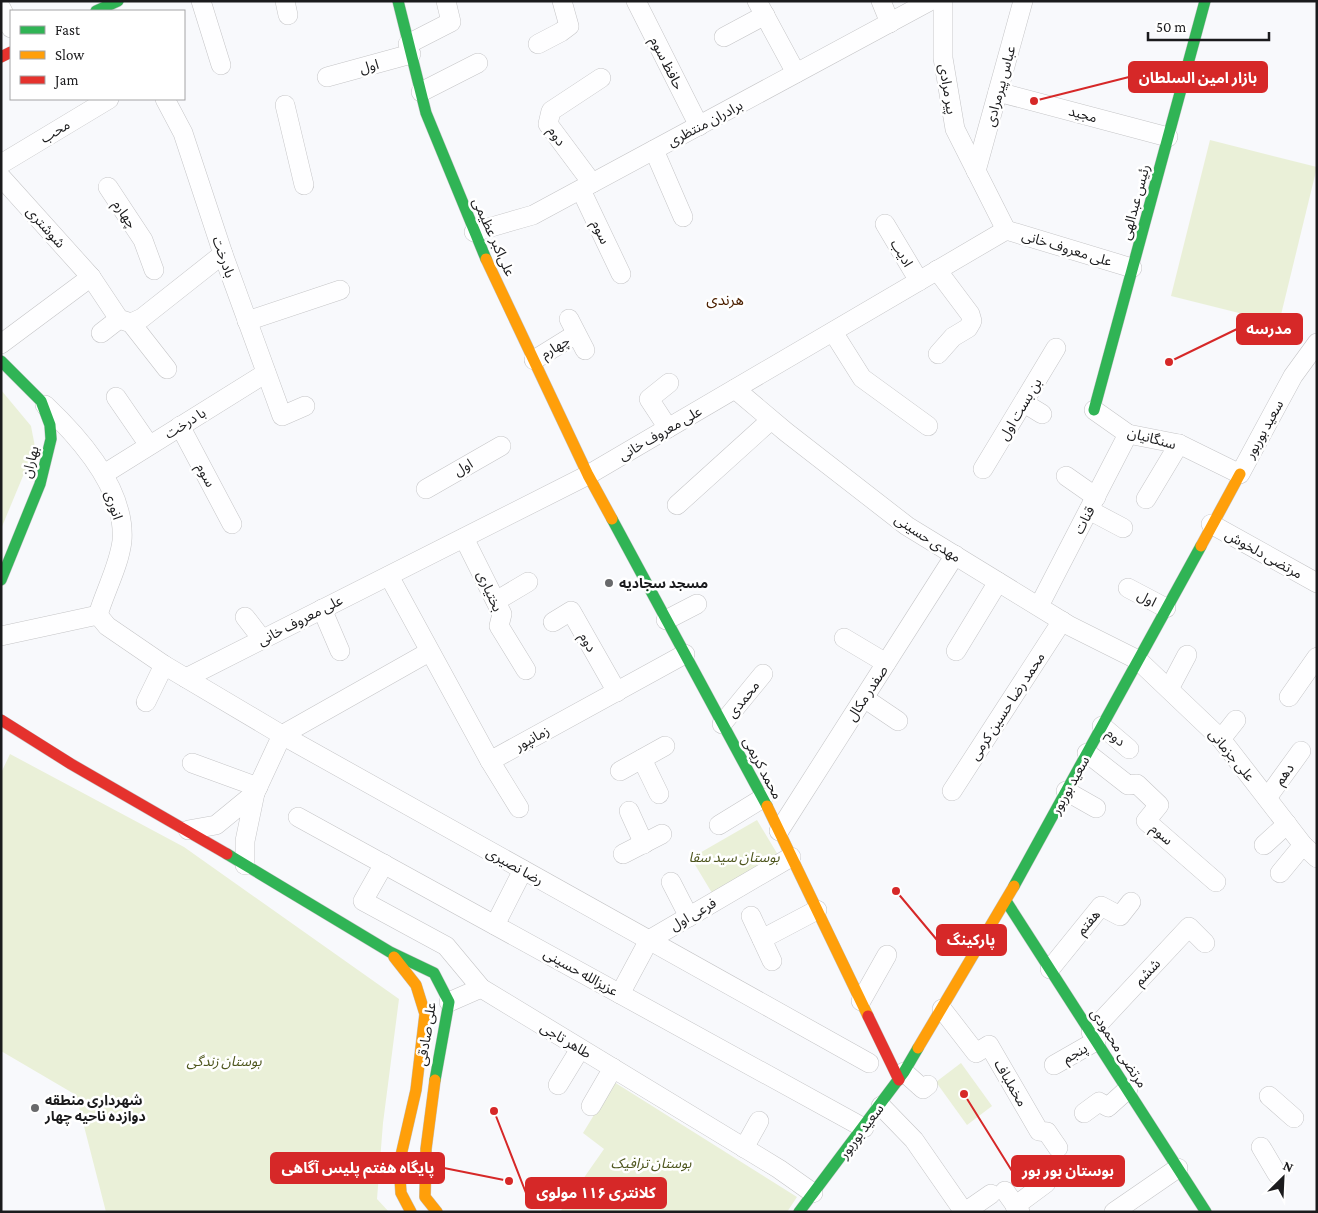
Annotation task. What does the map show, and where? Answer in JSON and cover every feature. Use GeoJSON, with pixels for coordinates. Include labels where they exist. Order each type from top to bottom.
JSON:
{"type":"FeatureCollection","features":[{"type":"Feature","properties":{"kind":"street"},"geometry":{"type":"LineString","coordinates":[[98,10],[118,1]]}},
{"type":"Feature","properties":{"kind":"street"},"geometry":{"type":"LineString","coordinates":[[201,1],[221,65]]}},
{"type":"Feature","properties":{"kind":"street","name":"علی‌اکبر عظیمی"},"geometry":{"type":"LineString","coordinates":[[398,1],[426,113],[474,232],[588,475]]}},
{"type":"Feature","properties":{"kind":"street","name":"اول"},"geometry":{"type":"LineString","coordinates":[[327,77],[409,49],[451,22],[446,1]]}},
{"type":"Feature","properties":{"kind":"street"},"geometry":{"type":"LineString","coordinates":[[538,44],[562,32],[569,26],[562,1]]}},
{"type":"Feature","properties":{"kind":"street","name":"حافظ سوم"},"geometry":{"type":"LineString","coordinates":[[636,1],[698,126]]}},
{"type":"Feature","properties":{"kind":"street"},"geometry":{"type":"LineString","coordinates":[[881,1],[890,22]]}},
{"type":"Feature","properties":{"kind":"street","name":"برادران منتظری"},"geometry":{"type":"LineString","coordinates":[[474,232],[533,215],[930,1]]}},
{"type":"Feature","properties":{"kind":"street","name":"پیر مرادی"},"geometry":{"type":"LineString","coordinates":[[943,1],[943,58],[954,129],[1006,230]]}},
{"type":"Feature","properties":{"kind":"street","name":"عباس پیرمرادی"},"geometry":{"type":"LineString","coordinates":[[976,171],[1023,1]]}},
{"type":"Feature","properties":{"kind":"street","name":"رئیس عبدالهی"},"geometry":{"type":"LineString","coordinates":[[1094,410],[1205,1]]}},
{"type":"Feature","properties":{"kind":"street"},"geometry":{"type":"LineString","coordinates":[[1,8],[10,26]]}},
{"type":"Feature","properties":{"kind":"street"},"geometry":{"type":"LineString","coordinates":[[724,37],[761,8],[796,73]]}},
{"type":"Feature","properties":{"kind":"street"},"geometry":{"type":"LineString","coordinates":[[421,92],[478,63]]}},
{"type":"Feature","properties":{"kind":"street","name":"دوم"},"geometry":{"type":"LineString","coordinates":[[586,186],[548,124],[551,110],[602,78]]}},
{"type":"Feature","properties":{"kind":"street","name":"مجید"},"geometry":{"type":"LineString","coordinates":[[998,92],[1168,137]]}},
{"type":"Feature","properties":{"kind":"street","name":"محب"},"geometry":{"type":"LineString","coordinates":[[1,164],[107,100]]}},
{"type":"Feature","properties":{"kind":"street","name":"بادرخت"},"geometry":{"type":"LineString","coordinates":[[166,100],[183,133],[223,254],[282,416],[305,406]]}},
{"type":"Feature","properties":{"kind":"street"},"geometry":{"type":"LineString","coordinates":[[285,105],[304,185]]}},
{"type":"Feature","properties":{"kind":"street"},"geometry":{"type":"LineString","coordinates":[[654,150],[683,217]]}},
{"type":"Feature","properties":{"kind":"street","name":"شوشتری"},"geometry":{"type":"LineString","coordinates":[[1,176],[91,277],[125,321],[167,369]]}},
{"type":"Feature","properties":{"kind":"street","name":"سوم"},"geometry":{"type":"LineString","coordinates":[[586,186],[621,274]]}},
{"type":"Feature","properties":{"kind":"street","name":"چهارم"},"geometry":{"type":"LineString","coordinates":[[108,187],[143,240],[154,270]]}},
{"type":"Feature","properties":{"kind":"street","name":"ادیب"},"geometry":{"type":"LineString","coordinates":[[885,224],[919,281]]}},
{"type":"Feature","properties":{"kind":"street","name":"علی معروف خانی"},"geometry":{"type":"LineString","coordinates":[[186,678],[588,475],[1006,230],[1132,268]]}},
{"type":"Feature","properties":{"kind":"street"},"geometry":{"type":"LineString","coordinates":[[101,334],[125,321],[142,318],[223,254]]}},
{"type":"Feature","properties":{"kind":"street"},"geometry":{"type":"LineString","coordinates":[[937,270],[970,314],[972,321],[968,328],[953,337],[938,354]]}},
{"type":"Feature","properties":{"kind":"street"},"geometry":{"type":"LineString","coordinates":[[1,345],[91,277]]}},
{"type":"Feature","properties":{"kind":"street"},"geometry":{"type":"LineString","coordinates":[[247,321],[340,290]]}},
{"type":"Feature","properties":{"kind":"street"},"geometry":{"type":"LineString","coordinates":[[833,332],[862,378],[928,426]]}},
{"type":"Feature","properties":{"kind":"street","name":"چهارم"},"geometry":{"type":"LineString","coordinates":[[534,360],[577,334]]}},
{"type":"Feature","properties":{"kind":"street","name":"سعید بوربور"},"geometry":{"type":"LineString","coordinates":[[799,1212],[902,1076],[1006,901],[1293,376],[1317,343]]}},
{"type":"Feature","properties":{"kind":"street","name":"انوری"},"geometry":{"type":"LineString","coordinates":[[1,345],[41,401],[76,434],[104,474],[121,523],[122,542],[98,615]]}},
{"type":"Feature","properties":{"kind":"street","name":"بن بست اول"},"geometry":{"type":"LineString","coordinates":[[983,470],[1056,348]]}},
{"type":"Feature","properties":{"kind":"street","name":"بهاران"},"geometry":{"type":"LineString","coordinates":[[1,361],[41,401],[50,425],[48,454],[40,484],[1,580]]}},
{"type":"Feature","properties":{"kind":"street","name":"با درخت"},"geometry":{"type":"LineString","coordinates":[[104,474],[266,373]]}},
{"type":"Feature","properties":{"kind":"street"},"geometry":{"type":"LineString","coordinates":[[668,428],[649,399],[670,383]]}},
{"type":"Feature","properties":{"kind":"street","name":"مهدی حسینی"},"geometry":{"type":"LineString","coordinates":[[735,389],[771,420],[907,526],[1062,621],[1138,660]]}},
{"type":"Feature","properties":{"kind":"street"},"geometry":{"type":"LineString","coordinates":[[116,397],[149,445]]}},
{"type":"Feature","properties":{"kind":"street"},"geometry":{"type":"LineString","coordinates":[[1024,403],[1042,414]]}},
{"type":"Feature","properties":{"kind":"street","name":"سنگانیان"},"geometry":{"type":"LineString","coordinates":[[1094,410],[1128,434],[1179,444],[1240,474]]}},
{"type":"Feature","properties":{"kind":"street"},"geometry":{"type":"LineString","coordinates":[[677,505],[771,420]]}},
{"type":"Feature","properties":{"kind":"street","name":"سوم"},"geometry":{"type":"LineString","coordinates":[[180,426],[232,524]]}},
{"type":"Feature","properties":{"kind":"street","name":"قنات"},"geometry":{"type":"LineString","coordinates":[[1039,606],[1128,434]]}},
{"type":"Feature","properties":{"kind":"street"},"geometry":{"type":"LineString","coordinates":[[1146,499],[1179,444]]}},
{"type":"Feature","properties":{"kind":"street","name":"اول"},"geometry":{"type":"LineString","coordinates":[[426,488],[500,446]]}},
{"type":"Feature","properties":{"kind":"street","name":"محمد کریمی"},"geometry":{"type":"LineString","coordinates":[[588,475],[665,608],[685,654],[763,798],[861,1001],[902,1076]]}},
{"type":"Feature","properties":{"kind":"street"},"geometry":{"type":"LineString","coordinates":[[1066,476],[1092,504],[1123,528]]}},
{"type":"Feature","properties":{"kind":"street","name":"مرتضی دلخوش"},"geometry":{"type":"LineString","coordinates":[[1211,524],[1317,583]]}},
{"type":"Feature","properties":{"kind":"street","name":"بختیاری"},"geometry":{"type":"LineString","coordinates":[[464,538],[502,614],[499,626],[526,670]]}},
{"type":"Feature","properties":{"kind":"street","name":"صفدر مکال"},"geometry":{"type":"LineString","coordinates":[[778,831],[955,555]]}},
{"type":"Feature","properties":{"kind":"street"},"geometry":{"type":"LineString","coordinates":[[389,576],[490,761],[519,808]]}},
{"type":"Feature","properties":{"kind":"street"},"geometry":{"type":"LineString","coordinates":[[496,600],[528,582]]}},
{"type":"Feature","properties":{"kind":"street"},"geometry":{"type":"LineString","coordinates":[[956,651],[998,582]]}},
{"type":"Feature","properties":{"kind":"street","name":"اول"},"geometry":{"type":"LineString","coordinates":[[1128,588],[1166,608]]}},
{"type":"Feature","properties":{"kind":"street"},"geometry":{"type":"LineString","coordinates":[[665,608],[697,604]]}},
{"type":"Feature","properties":{"kind":"street"},"geometry":{"type":"LineString","coordinates":[[322,609],[340,651]]}},
{"type":"Feature","properties":{"kind":"street","name":"دوم"},"geometry":{"type":"LineString","coordinates":[[553,622],[570,610],[616,692]]}},
{"type":"Feature","properties":{"kind":"street"},"geometry":{"type":"LineString","coordinates":[[1,636],[98,615],[106,626],[164,665],[146,702]]}},
{"type":"Feature","properties":{"kind":"street"},"geometry":{"type":"LineString","coordinates":[[245,617],[262,640]]}},
{"type":"Feature","properties":{"kind":"street","name":"محمد رضا حسین کرمی"},"geometry":{"type":"LineString","coordinates":[[952,790],[1062,621]]}},
{"type":"Feature","properties":{"kind":"street"},"geometry":{"type":"LineString","coordinates":[[844,638],[886,663]]}},
{"type":"Feature","properties":{"kind":"street"},"geometry":{"type":"LineString","coordinates":[[245,865],[245,841],[256,790],[282,735],[429,652]]}},
{"type":"Feature","properties":{"kind":"street","name":"زمانپور"},"geometry":{"type":"LineString","coordinates":[[490,761],[685,654]]}},
{"type":"Feature","properties":{"kind":"street"},"geometry":{"type":"LineString","coordinates":[[1169,689],[1187,656]]}},
{"type":"Feature","properties":{"kind":"street"},"geometry":{"type":"LineString","coordinates":[[1289,697],[1317,657]]}},
{"type":"Feature","properties":{"kind":"street","name":"علی جزمانی"},"geometry":{"type":"LineString","coordinates":[[1138,660],[1221,739],[1302,845],[1317,858]]}},
{"type":"Feature","properties":{"kind":"street","name":"رضا نصیری"},"geometry":{"type":"LineString","coordinates":[[164,665],[282,735],[869,1063]]}},
{"type":"Feature","properties":{"kind":"street","name":"محمدی"},"geometry":{"type":"LineString","coordinates":[[722,724],[763,674]]}},
{"type":"Feature","properties":{"kind":"street"},"geometry":{"type":"LineString","coordinates":[[864,698],[898,721]]}},
{"type":"Feature","properties":{"kind":"street"},"geometry":{"type":"LineString","coordinates":[[1,720],[71,764],[188,830],[390,952]]}},
{"type":"Feature","properties":{"kind":"street"},"geometry":{"type":"LineString","coordinates":[[1221,739],[1236,720]]}},
{"type":"Feature","properties":{"kind":"street","name":"دوم"},"geometry":{"type":"LineString","coordinates":[[1102,726],[1130,749]]}},
{"type":"Feature","properties":{"kind":"street"},"geometry":{"type":"LineString","coordinates":[[620,771],[665,746]]}},
{"type":"Feature","properties":{"kind":"street","name":"دهم"},"geometry":{"type":"LineString","coordinates":[[1267,798],[1301,751]]}},
{"type":"Feature","properties":{"kind":"street","name":"سوم"},"geometry":{"type":"LineString","coordinates":[[1087,753],[1128,785],[1137,784],[1158,805],[1146,821],[1216,882]]}},
{"type":"Feature","properties":{"kind":"street"},"geometry":{"type":"LineString","coordinates":[[642,759],[659,794]]}},
{"type":"Feature","properties":{"kind":"street"},"geometry":{"type":"LineString","coordinates":[[192,763],[256,790]]}},
{"type":"Feature","properties":{"kind":"street"},"geometry":{"type":"LineString","coordinates":[[188,830],[216,825],[256,790]]}},
{"type":"Feature","properties":{"kind":"street"},"geometry":{"type":"LineString","coordinates":[[1066,791],[1096,808]]}},
{"type":"Feature","properties":{"kind":"street"},"geometry":{"type":"LineString","coordinates":[[719,825],[763,798]]}},
{"type":"Feature","properties":{"kind":"street"},"geometry":{"type":"LineString","coordinates":[[629,811],[644,844]]}},
{"type":"Feature","properties":{"kind":"street","name":"عزیزالله حسینی"},"geometry":{"type":"LineString","coordinates":[[298,816],[864,1128]]}},
{"type":"Feature","properties":{"kind":"street"},"geometry":{"type":"LineString","coordinates":[[1264,846],[1287,824]]}},
{"type":"Feature","properties":{"kind":"street"},"geometry":{"type":"LineString","coordinates":[[623,854],[662,834]]}},
{"type":"Feature","properties":{"kind":"street"},"geometry":{"type":"LineString","coordinates":[[1280,872],[1302,845]]}},
{"type":"Feature","properties":{"kind":"street","name":"فرعی اول"},"geometry":{"type":"LineString","coordinates":[[649,940],[791,857]]}},
{"type":"Feature","properties":{"kind":"street","name":"طاهر تاجی"},"geometry":{"type":"LineString","coordinates":[[384,864],[363,901],[446,946],[481,988],[744,1148],[813,1193]]}},
{"type":"Feature","properties":{"kind":"street"},"geometry":{"type":"LineString","coordinates":[[495,925],[523,870]]}},
{"type":"Feature","properties":{"kind":"street"},"geometry":{"type":"LineString","coordinates":[[671,882],[688,916]]}},
{"type":"Feature","properties":{"kind":"street","name":"مرتضی محمودی"},"geometry":{"type":"LineString","coordinates":[[1006,901],[1206,1212]]}},
{"type":"Feature","properties":{"kind":"street","name":"هفتم"},"geometry":{"type":"LineString","coordinates":[[1050,969],[1101,906],[1120,916],[1131,902]]}},
{"type":"Feature","properties":{"kind":"street"},"geometry":{"type":"LineString","coordinates":[[762,939],[817,910]]}},
{"type":"Feature","properties":{"kind":"street"},"geometry":{"type":"LineString","coordinates":[[751,916],[772,961]]}},
{"type":"Feature","properties":{"kind":"street","name":"ششم"},"geometry":{"type":"LineString","coordinates":[[1094,1037],[1189,927],[1205,943]]}},
{"type":"Feature","properties":{"kind":"street"},"geometry":{"type":"LineString","coordinates":[[620,994],[649,940]]}},
{"type":"Feature","properties":{"kind":"street","name":"علی صادقی"},"geometry":{"type":"LineString","coordinates":[[390,952],[434,973],[449,1002],[431,1099],[426,1149],[426,1197],[436,1212]]}},
{"type":"Feature","properties":{"kind":"street","name":"علی صادقی"},"geometry":{"type":"LineString","coordinates":[[390,952],[416,985],[425,1014],[416,1090],[399,1164],[401,1193],[411,1212]]}},
{"type":"Feature","properties":{"kind":"street"},"geometry":{"type":"LineString","coordinates":[[861,1001],[887,955]]}},
{"type":"Feature","properties":{"kind":"street"},"geometry":{"type":"LineString","coordinates":[[449,1002],[481,988]]}},
{"type":"Feature","properties":{"kind":"street","name":"مخملباف"},"geometry":{"type":"LineString","coordinates":[[942,1008],[976,1053],[989,1045],[1039,1131],[1047,1132],[1058,1148]]}},
{"type":"Feature","properties":{"kind":"street","name":"پنجم"},"geometry":{"type":"LineString","coordinates":[[1054,1065],[1094,1037]]}},
{"type":"Feature","properties":{"kind":"street"},"geometry":{"type":"LineString","coordinates":[[558,1085],[580,1049]]}},
{"type":"Feature","properties":{"kind":"street"},"geometry":{"type":"LineString","coordinates":[[591,1106],[613,1068]]}},
{"type":"Feature","properties":{"kind":"street"},"geometry":{"type":"LineString","coordinates":[[902,1076],[923,1089],[928,1085]]}},
{"type":"Feature","properties":{"kind":"street"},"geometry":{"type":"LineString","coordinates":[[1084,1113],[1099,1102],[1108,1107],[1128,1089]]}},
{"type":"Feature","properties":{"kind":"street"},"geometry":{"type":"LineString","coordinates":[[1269,1096],[1294,1118]]}},
{"type":"Feature","properties":{"kind":"street"},"geometry":{"type":"LineString","coordinates":[[881,1106],[914,1140],[965,1212],[1008,1201],[1046,1182]]}},
{"type":"Feature","properties":{"kind":"street"},"geometry":{"type":"LineString","coordinates":[[744,1148],[759,1121]]}},
{"type":"Feature","properties":{"kind":"street"},"geometry":{"type":"LineString","coordinates":[[1261,1147],[1277,1174]]}},
{"type":"Feature","properties":{"kind":"street"},"geometry":{"type":"LineString","coordinates":[[1114,1212],[1178,1168]]}},
{"type":"Feature","properties":{"kind":"green space"},"geometry":{"type":"Polygon","coordinates":[[[1210,140],[1317,167],[1279,323],[1171,296],[1210,140]]]}},
{"type":"Feature","properties":{"kind":"green space"},"geometry":{"type":"Polygon","coordinates":[[[1,390],[31,426],[35,447],[1,529],[1,390]]]}},
{"type":"Feature","properties":{"kind":"green space","name":"بوستان زندگی"},"geometry":{"type":"Polygon","coordinates":[[[10,754],[184,847],[399,999],[383,1123],[377,1199],[389,1212],[106,1212],[76,1095],[1,1051],[1,773],[10,754]]]}},
{"type":"Feature","properties":{"kind":"green space","name":"بوستان سید سقا"},"geometry":{"type":"Polygon","coordinates":[[[757,820],[778,855],[712,893],[691,858],[757,820]]]}},
{"type":"Feature","properties":{"kind":"green space"},"geometry":{"type":"Polygon","coordinates":[[[961,1063],[992,1106],[967,1125],[936,1082],[961,1063]]]}},
{"type":"Feature","properties":{"kind":"green space","name":"بوستان ترافیک"},"geometry":{"type":"Polygon","coordinates":[[[614,1082],[797,1197],[787,1212],[560,1212],[604,1149],[583,1133],[614,1082]]]}},
{"type":"Feature","properties":{"kind":"traffic: fast"},"geometry":{"type":"LineString","coordinates":[[98,10],[118,1]]}},
{"type":"Feature","properties":{"kind":"traffic: fast"},"geometry":{"type":"LineString","coordinates":[[398,1],[426,113],[486,259]]}},
{"type":"Feature","properties":{"kind":"traffic: fast"},"geometry":{"type":"LineString","coordinates":[[1094,410],[1205,1]]}},
{"type":"Feature","properties":{"kind":"traffic: fast"},"geometry":{"type":"LineString","coordinates":[[1,361],[41,401],[50,425],[51,439],[40,484],[1,580]]}},
{"type":"Feature","properties":{"kind":"traffic: fast"},"geometry":{"type":"LineString","coordinates":[[612,519],[767,806]]}},
{"type":"Feature","properties":{"kind":"traffic: fast"},"geometry":{"type":"LineString","coordinates":[[1014,886],[1201,546]]}},
{"type":"Feature","properties":{"kind":"traffic: fast"},"geometry":{"type":"LineString","coordinates":[[227,854],[390,952],[434,973],[449,1002],[435,1080]]}},
{"type":"Feature","properties":{"kind":"traffic: fast"},"geometry":{"type":"LineString","coordinates":[[1006,901],[1206,1212]]}},
{"type":"Feature","properties":{"kind":"traffic: fast"},"geometry":{"type":"LineString","coordinates":[[799,1212],[904,1072],[918,1048]]}},
{"type":"Feature","properties":{"kind":"traffic: slow"},"geometry":{"type":"LineString","coordinates":[[486,259],[588,475],[612,519]]}},
{"type":"Feature","properties":{"kind":"traffic: slow"},"geometry":{"type":"LineString","coordinates":[[1201,546],[1240,474]]}},
{"type":"Feature","properties":{"kind":"traffic: slow"},"geometry":{"type":"LineString","coordinates":[[767,806],[868,1016]]}},
{"type":"Feature","properties":{"kind":"traffic: slow"},"geometry":{"type":"LineString","coordinates":[[918,1048],[1014,886]]}},
{"type":"Feature","properties":{"kind":"traffic: slow"},"geometry":{"type":"LineString","coordinates":[[394,957],[416,985],[425,1014],[416,1090],[399,1164],[401,1193],[411,1212]]}},
{"type":"Feature","properties":{"kind":"traffic: slow"},"geometry":{"type":"LineString","coordinates":[[435,1080],[426,1149],[425,1197],[437,1212]]}},
{"type":"Feature","properties":{"kind":"traffic: jam"},"geometry":{"type":"LineString","coordinates":[[1,57],[10,52]]}},
{"type":"Feature","properties":{"kind":"traffic: jam"},"geometry":{"type":"LineString","coordinates":[[1,720],[71,764],[227,854]]}},
{"type":"Feature","properties":{"kind":"traffic: jam"},"geometry":{"type":"LineString","coordinates":[[868,1016],[899,1080]]}},
{"type":"Feature","properties":{"kind":"place","name":"بازار امین السلطان"},"geometry":{"type":"Point","coordinates":[1034,101]}},
{"type":"Feature","properties":{"kind":"place","name":"مدرسه"},"geometry":{"type":"Point","coordinates":[1169,362]}},
{"type":"Feature","properties":{"kind":"place","name":"مسجد سجادیه"},"geometry":{"type":"Point","coordinates":[609,583]}},
{"type":"Feature","properties":{"kind":"place","name":"پارکینگ"},"geometry":{"type":"Point","coordinates":[896,891]}},
{"type":"Feature","properties":{"kind":"place","name":"بوستان بور بور"},"geometry":{"type":"Point","coordinates":[964,1094]}},
{"type":"Feature","properties":{"kind":"place","name":"شهرداری منطقه دوازده ناحیه چهار"},"geometry":{"type":"Point","coordinates":[35,1108]}},
{"type":"Feature","properties":{"kind":"place","name":"کلانتری ۱۱۶ مولوی"},"geometry":{"type":"Point","coordinates":[494,1111]}},
{"type":"Feature","properties":{"kind":"place","name":"پایگاه هفتم پلیس آگاهی"},"geometry":{"type":"Point","coordinates":[509,1181]}},
{"type":"Feature","properties":{"kind":"district","name":"هرندی"},"geometry":{"type":"Point","coordinates":[725,300]}}]}
